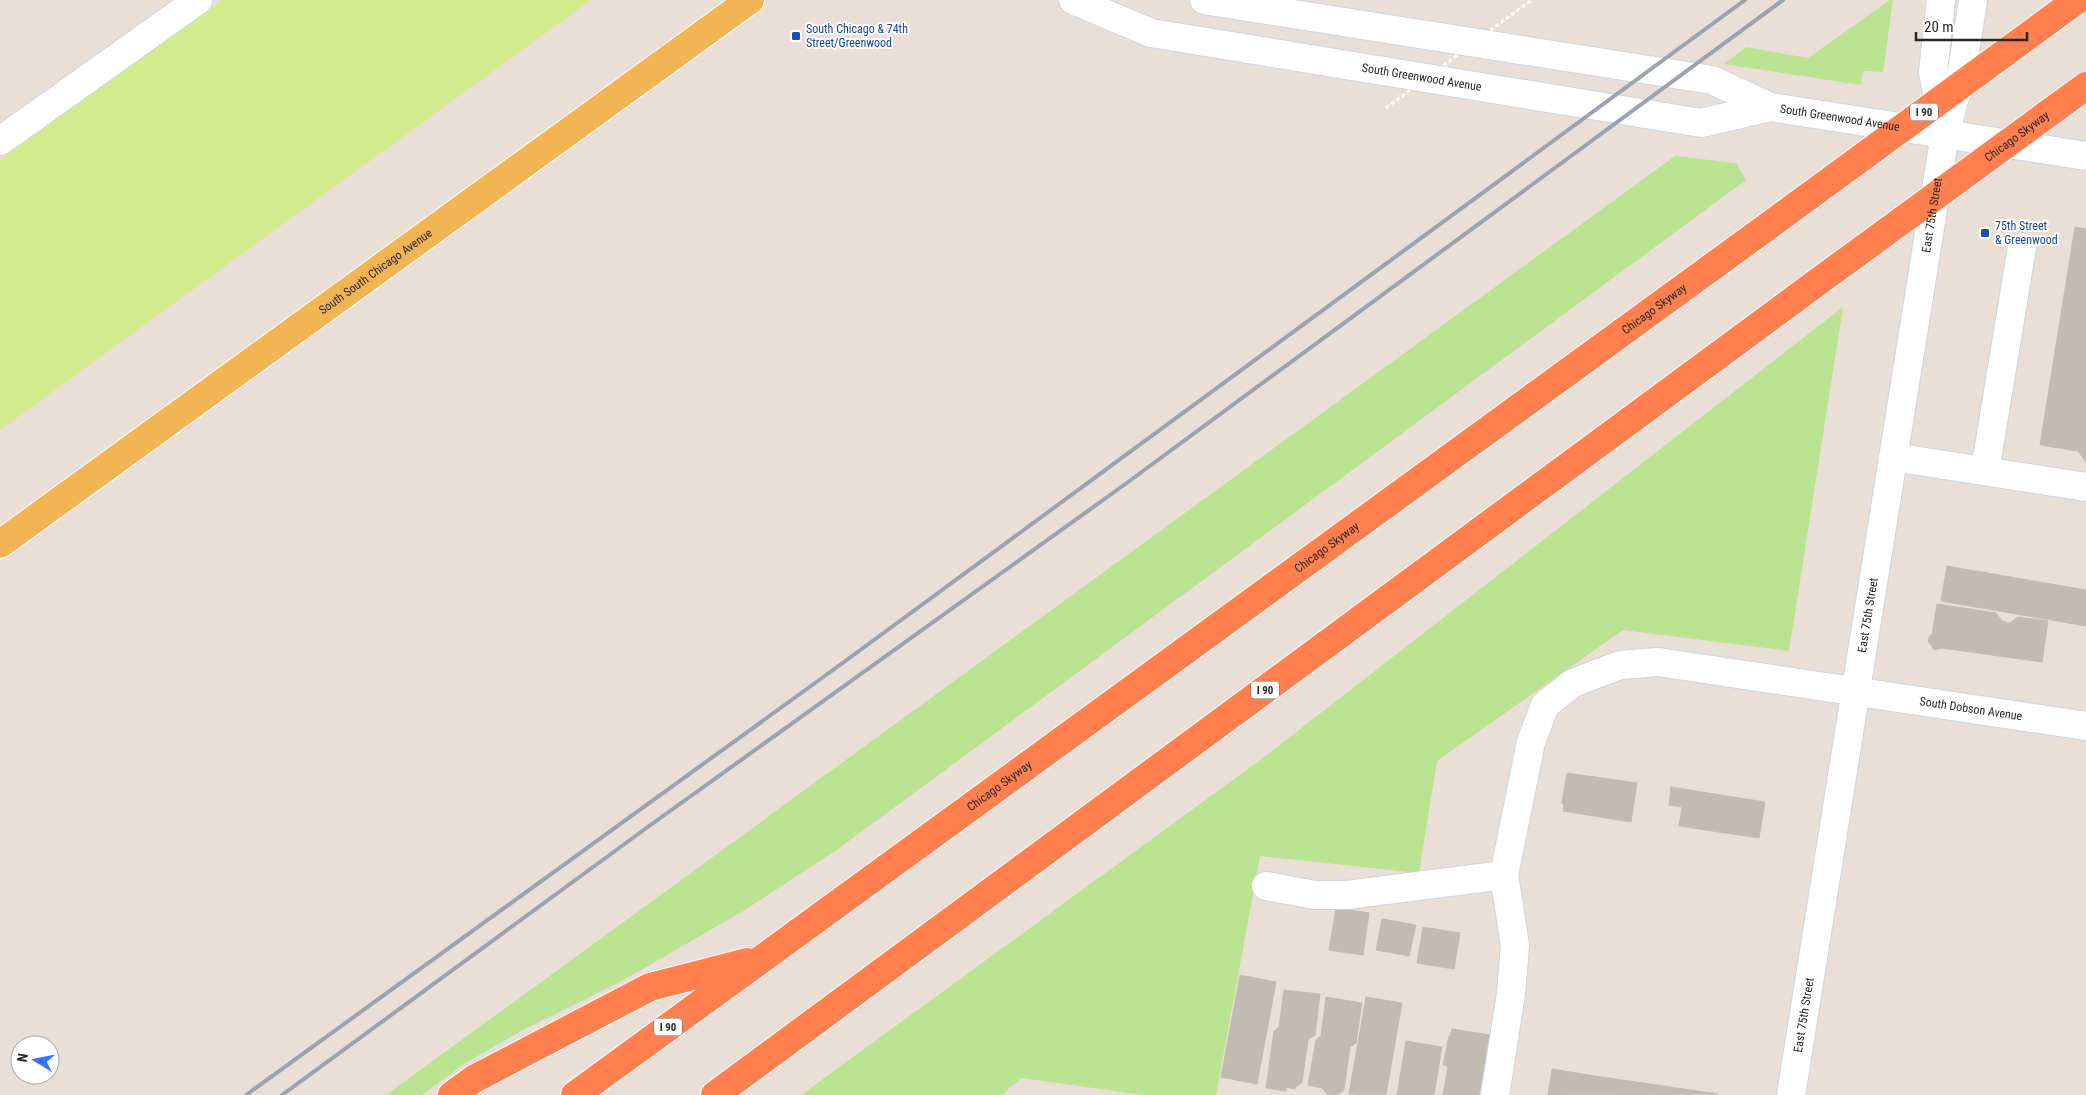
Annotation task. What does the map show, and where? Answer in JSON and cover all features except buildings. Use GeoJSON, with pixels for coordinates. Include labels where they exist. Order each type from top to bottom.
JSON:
{"type":"FeatureCollection","features":[{"type":"Feature","properties":{"kind":"highway","name":"Chicago Skyway"},"geometry":{"type":"LineString","coordinates":[[575,1095],[2077,0]]}},
{"type":"Feature","properties":{"kind":"highway","name":"Chicago Skyway"},"geometry":{"type":"LineString","coordinates":[[715,1095],[2086,86]]}},
{"type":"Feature","properties":{"kind":"highway"},"geometry":{"type":"LineString","coordinates":[[452,1095],[474,1079],[650,987],[761,959]]}},
{"type":"Feature","properties":{"kind":"main road","name":"South South Chicago Avenue"},"geometry":{"type":"LineString","coordinates":[[0,544],[750,0]]}},
{"type":"Feature","properties":{"kind":"street"},"geometry":{"type":"LineString","coordinates":[[0,141],[198,0]]}},
{"type":"Feature","properties":{"kind":"street","name":"South Greenwood Avenue"},"geometry":{"type":"LineString","coordinates":[[1078,0],[1151,33],[1701,123],[1770,107]]}},
{"type":"Feature","properties":{"kind":"street","name":"South Greenwood Avenue"},"geometry":{"type":"LineString","coordinates":[[1204,0],[1712,80],[1770,107],[2086,156]]}},
{"type":"Feature","properties":{"kind":"street","name":"East 75th Street"},"geometry":{"type":"LineString","coordinates":[[1941,0],[1933,72],[1945,134]]}},
{"type":"Feature","properties":{"kind":"street","name":"East 75th Street"},"geometry":{"type":"LineString","coordinates":[[1792,1095],[1945,134],[1962,71],[1973,0]]}},
{"type":"Feature","properties":{"kind":"street"},"geometry":{"type":"LineString","coordinates":[[0,118],[38,114]]}},
{"type":"Feature","properties":{"kind":"street"},"geometry":{"type":"LineString","coordinates":[[1986,471],[2022,246]]}},
{"type":"Feature","properties":{"kind":"street"},"geometry":{"type":"LineString","coordinates":[[1893,457],[2086,487]]}},
{"type":"Feature","properties":{"kind":"street","name":"South Dobson Avenue"},"geometry":{"type":"LineString","coordinates":[[1504,875],[1531,742],[1545,705],[1573,683],[1620,665],[1658,662],[2086,726]]}},
{"type":"Feature","properties":{"kind":"street"},"geometry":{"type":"LineString","coordinates":[[1266,886],[1315,895],[1347,895],[1504,875],[1515,946],[1512,994],[1495,1095]]}},
{"type":"Feature","properties":{"kind":"path"},"geometry":{"type":"LineString","coordinates":[[1386,108],[1532,0]]}},
{"type":"Feature","properties":{"kind":"green space"},"geometry":{"type":"Polygon","coordinates":[[[223,0],[591,0],[0,430],[0,160],[223,0]]]}},
{"type":"Feature","properties":{"kind":"green space"},"geometry":{"type":"Polygon","coordinates":[[[1890,0],[1893,0],[1883,72],[1863,71],[1861,85],[1724,64],[1746,47],[1808,58],[1890,0]]]}},
{"type":"Feature","properties":{"kind":"green space"},"geometry":{"type":"Polygon","coordinates":[[[1675,156],[1736,163],[1746,180],[838,849],[745,910],[620,982],[521,1031],[467,1062],[422,1095],[386,1095],[1675,156]]]}},
{"type":"Feature","properties":{"kind":"green space"},"geometry":{"type":"Polygon","coordinates":[[[1843,307],[1789,651],[1623,630],[1437,761],[1419,873],[1260,856],[1216,1095],[1143,1095],[1022,1078],[1001,1095],[801,1095],[1263,758],[1843,307]]]}},
{"type":"Feature","properties":{"kind":"railway"},"geometry":{"type":"LineString","coordinates":[[246,1095],[844,662],[1745,0]]}},
{"type":"Feature","properties":{"kind":"railway"},"geometry":{"type":"LineString","coordinates":[[282,1095],[645,829],[1124,485],[1783,0]]}},
{"type":"Feature","properties":{"kind":"place","name":"South Chicago & 74th Street/Greenwood"},"geometry":{"type":"Point","coordinates":[796,36]}},
{"type":"Feature","properties":{"kind":"place","name":"75th Street & Greenwood"},"geometry":{"type":"Point","coordinates":[1985,233]}}]}
